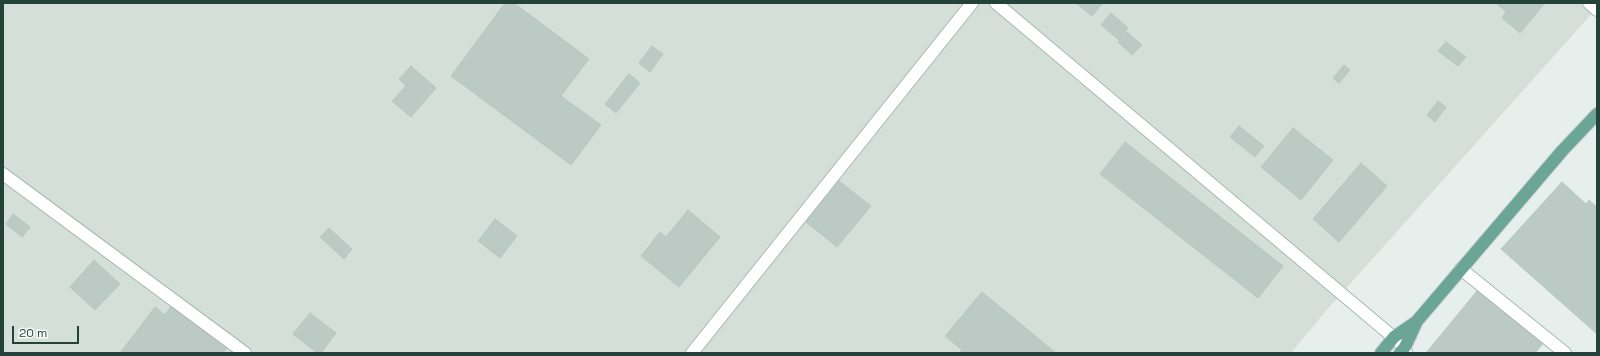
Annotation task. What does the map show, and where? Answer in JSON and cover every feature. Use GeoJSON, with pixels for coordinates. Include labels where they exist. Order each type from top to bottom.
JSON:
{"type":"FeatureCollection","features":[{"type":"Feature","properties":{"kind":"main road"},"geometry":{"type":"LineString","coordinates":[[1403,351],[1417,322],[1562,151],[1597,114]]}},
{"type":"Feature","properties":{"kind":"main road"},"geometry":{"type":"LineString","coordinates":[[1381,353],[1394,337],[1417,322]]}},
{"type":"Feature","properties":{"kind":"street"},"geometry":{"type":"LineString","coordinates":[[692,353],[972,3]]}},
{"type":"Feature","properties":{"kind":"street"},"geometry":{"type":"LineString","coordinates":[[996,3],[1394,337],[1403,351]]}},
{"type":"Feature","properties":{"kind":"street"},"geometry":{"type":"LineString","coordinates":[[1589,3],[1597,10]]}},
{"type":"Feature","properties":{"kind":"street"},"geometry":{"type":"LineString","coordinates":[[3,174],[246,353]]}},
{"type":"Feature","properties":{"kind":"street"},"geometry":{"type":"LineString","coordinates":[[1462,269],[1565,353]]}},
{"type":"Feature","properties":{"kind":"shaded area"},"geometry":{"type":"Polygon","coordinates":[[[3,3],[1587,3],[1595,10],[1325,312],[1291,353],[3,353],[3,3]]]}},
{"type":"Feature","properties":{"kind":"building"},"geometry":{"type":"Polygon","coordinates":[[[505,3],[514,3],[589,59],[561,96],[601,125],[571,165],[451,76],[505,3]]]}},
{"type":"Feature","properties":{"kind":"building"},"geometry":{"type":"Polygon","coordinates":[[[1076,3],[1103,3],[1092,16],[1076,3]]]}},
{"type":"Feature","properties":{"kind":"building"},"geometry":{"type":"Polygon","coordinates":[[[1496,3],[1545,3],[1520,33],[1502,18],[1506,12],[1496,3]]]}},
{"type":"Feature","properties":{"kind":"building"},"geometry":{"type":"Polygon","coordinates":[[[1111,13],[1128,28],[1119,40],[1101,25],[1111,13]]]}},
{"type":"Feature","properties":{"kind":"building"},"geometry":{"type":"Polygon","coordinates":[[[1127,32],[1142,45],[1132,55],[1118,42],[1127,32]]]}},
{"type":"Feature","properties":{"kind":"building"},"geometry":{"type":"Polygon","coordinates":[[[1446,42],[1466,57],[1458,66],[1438,51],[1446,42]]]}},
{"type":"Feature","properties":{"kind":"building"},"geometry":{"type":"Polygon","coordinates":[[[652,46],[663,54],[650,72],[639,63],[652,46]]]}},
{"type":"Feature","properties":{"kind":"building"},"geometry":{"type":"Polygon","coordinates":[[[1344,65],[1350,70],[1339,83],[1333,78],[1344,65]]]}},
{"type":"Feature","properties":{"kind":"building"},"geometry":{"type":"Polygon","coordinates":[[[411,66],[436,88],[411,117],[392,101],[406,86],[399,79],[411,66]]]}},
{"type":"Feature","properties":{"kind":"building"},"geometry":{"type":"Polygon","coordinates":[[[629,74],[640,83],[616,113],[605,104],[629,74]]]}},
{"type":"Feature","properties":{"kind":"building"},"geometry":{"type":"Polygon","coordinates":[[[1438,101],[1446,107],[1435,122],[1427,115],[1438,101]]]}},
{"type":"Feature","properties":{"kind":"building"},"geometry":{"type":"Polygon","coordinates":[[[1239,126],[1264,146],[1255,157],[1230,137],[1239,126]]]}},
{"type":"Feature","properties":{"kind":"building"},"geometry":{"type":"Polygon","coordinates":[[[1293,128],[1333,160],[1301,200],[1261,167],[1293,128]]]}},
{"type":"Feature","properties":{"kind":"building"},"geometry":{"type":"Polygon","coordinates":[[[1125,142],[1283,266],[1258,298],[1100,174],[1125,142]]]}},
{"type":"Feature","properties":{"kind":"building"},"geometry":{"type":"Polygon","coordinates":[[[1361,163],[1387,186],[1339,242],[1313,219],[1361,163]]]}},
{"type":"Feature","properties":{"kind":"building"},"geometry":{"type":"Polygon","coordinates":[[[839,181],[871,206],[837,247],[806,222],[839,181]]]}},
{"type":"Feature","properties":{"kind":"building"},"geometry":{"type":"Polygon","coordinates":[[[1562,182],[1586,204],[1589,200],[1597,207],[1597,334],[1501,249],[1562,182]]]}},
{"type":"Feature","properties":{"kind":"building"},"geometry":{"type":"Polygon","coordinates":[[[688,210],[720,237],[679,287],[641,256],[660,232],[666,237],[688,210]]]}},
{"type":"Feature","properties":{"kind":"building"},"geometry":{"type":"Polygon","coordinates":[[[13,214],[30,227],[22,237],[6,224],[13,214]]]}},
{"type":"Feature","properties":{"kind":"building"},"geometry":{"type":"Polygon","coordinates":[[[495,219],[517,236],[500,258],[478,241],[495,219]]]}},
{"type":"Feature","properties":{"kind":"building"},"geometry":{"type":"Polygon","coordinates":[[[329,228],[352,249],[344,259],[320,237],[329,228]]]}},
{"type":"Feature","properties":{"kind":"building"},"geometry":{"type":"Polygon","coordinates":[[[94,260],[120,284],[95,310],[70,287],[94,260]]]}},
{"type":"Feature","properties":{"kind":"building"},"geometry":{"type":"Polygon","coordinates":[[[1481,286],[1546,340],[1535,353],[1426,353],[1481,286]]]}},
{"type":"Feature","properties":{"kind":"building"},"geometry":{"type":"Polygon","coordinates":[[[982,292],[1056,353],[959,353],[962,350],[945,336],[982,292]]]}},
{"type":"Feature","properties":{"kind":"building"},"geometry":{"type":"Polygon","coordinates":[[[177,298],[233,340],[223,353],[120,353],[155,307],[165,315],[177,298]]]}},
{"type":"Feature","properties":{"kind":"building"},"geometry":{"type":"Polygon","coordinates":[[[310,313],[336,333],[321,353],[317,353],[293,334],[310,313]]]}}]}
